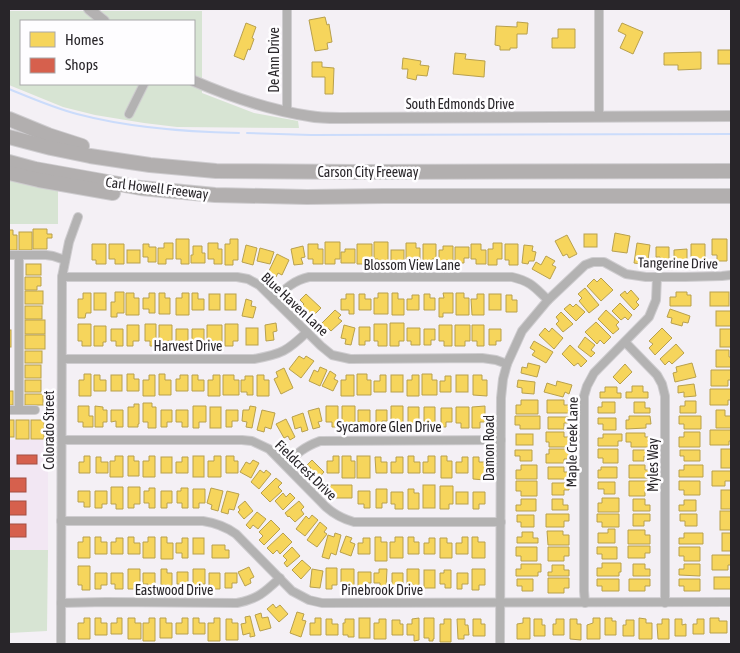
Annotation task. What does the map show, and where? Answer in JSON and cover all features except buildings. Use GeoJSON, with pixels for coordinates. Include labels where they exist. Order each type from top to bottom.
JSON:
{"type":"FeatureCollection","features":[{"type":"Feature","properties":{"kind":"highway"},"geometry":{"type":"LineString","coordinates":[[9,119],[63,140],[103,151],[138,157],[207,165],[361,172]]}},
{"type":"Feature","properties":{"kind":"highway","name":"Carson City Freeway"},"geometry":{"type":"LineString","coordinates":[[9,137],[90,156],[166,167],[234,171],[731,171]]}},
{"type":"Feature","properties":{"kind":"highway","name":"Carl Howell Freeway"},"geometry":{"type":"LineString","coordinates":[[9,162],[35,169],[140,188],[216,195],[307,197]]}},
{"type":"Feature","properties":{"kind":"highway"},"geometry":{"type":"LineString","coordinates":[[9,173],[138,198],[274,202],[307,197]]}},
{"type":"Feature","properties":{"kind":"highway","name":"Carson City Freeway"},"geometry":{"type":"LineString","coordinates":[[307,197],[731,196]]}},
{"type":"Feature","properties":{"kind":"street"},"geometry":{"type":"LineString","coordinates":[[89,9],[103,20]]}},
{"type":"Feature","properties":{"kind":"street","name":"De Ann Drive"},"geometry":{"type":"LineString","coordinates":[[287,9],[287,112]]}},
{"type":"Feature","properties":{"kind":"street"},"geometry":{"type":"LineString","coordinates":[[598,116],[599,9]]}},
{"type":"Feature","properties":{"kind":"street","name":"South Edmonds Drive"},"geometry":{"type":"LineString","coordinates":[[195,81],[222,94],[287,112],[340,118],[731,116]]}},
{"type":"Feature","properties":{"kind":"street"},"geometry":{"type":"LineString","coordinates":[[129,114],[144,85]]}},
{"type":"Feature","properties":{"kind":"street","name":"Colorado Street"},"geometry":{"type":"LineString","coordinates":[[61,644],[62,277],[69,242],[78,217]]}},
{"type":"Feature","properties":{"kind":"street"},"geometry":{"type":"LineString","coordinates":[[9,255],[53,256],[65,260]]}},
{"type":"Feature","properties":{"kind":"street"},"geometry":{"type":"LineString","coordinates":[[19,255],[19,410]]}},
{"type":"Feature","properties":{"kind":"street","name":"Tangerine Drive"},"geometry":{"type":"LineString","coordinates":[[574,276],[585,265],[597,261],[604,262],[626,274],[634,276],[731,275]]}},
{"type":"Feature","properties":{"kind":"street","name":"Damon Road"},"geometry":{"type":"LineString","coordinates":[[500,644],[501,398],[503,378],[507,364],[522,331],[548,300],[574,276]]}},
{"type":"Feature","properties":{"kind":"street","name":"Blue Haven Lane"},"geometry":{"type":"LineString","coordinates":[[62,277],[237,277],[248,279],[259,285],[332,355],[350,359],[482,358],[507,364]]}},
{"type":"Feature","properties":{"kind":"street","name":"Blossom View Lane"},"geometry":{"type":"LineString","coordinates":[[274,300],[288,286],[309,277],[512,277],[533,285],[548,300]]}},
{"type":"Feature","properties":{"kind":"street","name":"Maple Creek Lane"},"geometry":{"type":"LineString","coordinates":[[585,603],[584,396],[586,386],[594,373],[649,316],[656,300],[657,277]]}},
{"type":"Feature","properties":{"kind":"street"},"geometry":{"type":"LineString","coordinates":[[9,321],[19,321]]}},
{"type":"Feature","properties":{"kind":"street","name":"Harvest Drive"},"geometry":{"type":"LineString","coordinates":[[62,359],[254,359],[272,356],[284,351],[307,332]]}},
{"type":"Feature","properties":{"kind":"street","name":"Myles Way"},"geometry":{"type":"LineString","coordinates":[[624,342],[658,375],[665,396],[665,603]]}},
{"type":"Feature","properties":{"kind":"street"},"geometry":{"type":"LineString","coordinates":[[9,410],[35,410]]}},
{"type":"Feature","properties":{"kind":"street","name":"Fieldcrest Drive"},"geometry":{"type":"LineString","coordinates":[[62,440],[252,441],[269,449],[334,515],[354,522],[501,522]]}},
{"type":"Feature","properties":{"kind":"street","name":"Sycamore Glen Drive"},"geometry":{"type":"LineString","coordinates":[[286,465],[306,446],[320,441],[501,440]]}},
{"type":"Feature","properties":{"kind":"street","name":"Pinebrook Drive"},"geometry":{"type":"LineString","coordinates":[[61,521],[203,521],[219,524],[236,534],[292,591],[309,600],[322,602],[731,602]]}},
{"type":"Feature","properties":{"kind":"street","name":"Eastwood Drive"},"geometry":{"type":"LineString","coordinates":[[61,603],[237,603],[248,601],[262,594],[280,578]]}},
{"type":"Feature","properties":{"kind":"shaded area"},"geometry":{"type":"Polygon","coordinates":[[[9,440],[48,440],[48,550],[9,550],[9,440]]]}},
{"type":"Feature","properties":{"kind":"green space"},"geometry":{"type":"Polygon","coordinates":[[[9,11],[202,11],[202,93],[254,113],[298,121],[299,128],[177,127],[95,115],[63,107],[9,85],[9,11]]]}},
{"type":"Feature","properties":{"kind":"green space"},"geometry":{"type":"Polygon","coordinates":[[[9,180],[58,191],[58,224],[9,224],[9,180]]]}},
{"type":"Feature","properties":{"kind":"green space"},"geometry":{"type":"Polygon","coordinates":[[[9,550],[48,550],[47,631],[9,633],[9,550]]]}},
{"type":"Feature","properties":{"kind":"waterway"},"geometry":{"type":"LineString","coordinates":[[9,89],[68,112],[117,123],[198,132],[239,133]]}},
{"type":"Feature","properties":{"kind":"waterway"},"geometry":{"type":"LineString","coordinates":[[247,133],[311,135],[731,134]]}}]}
